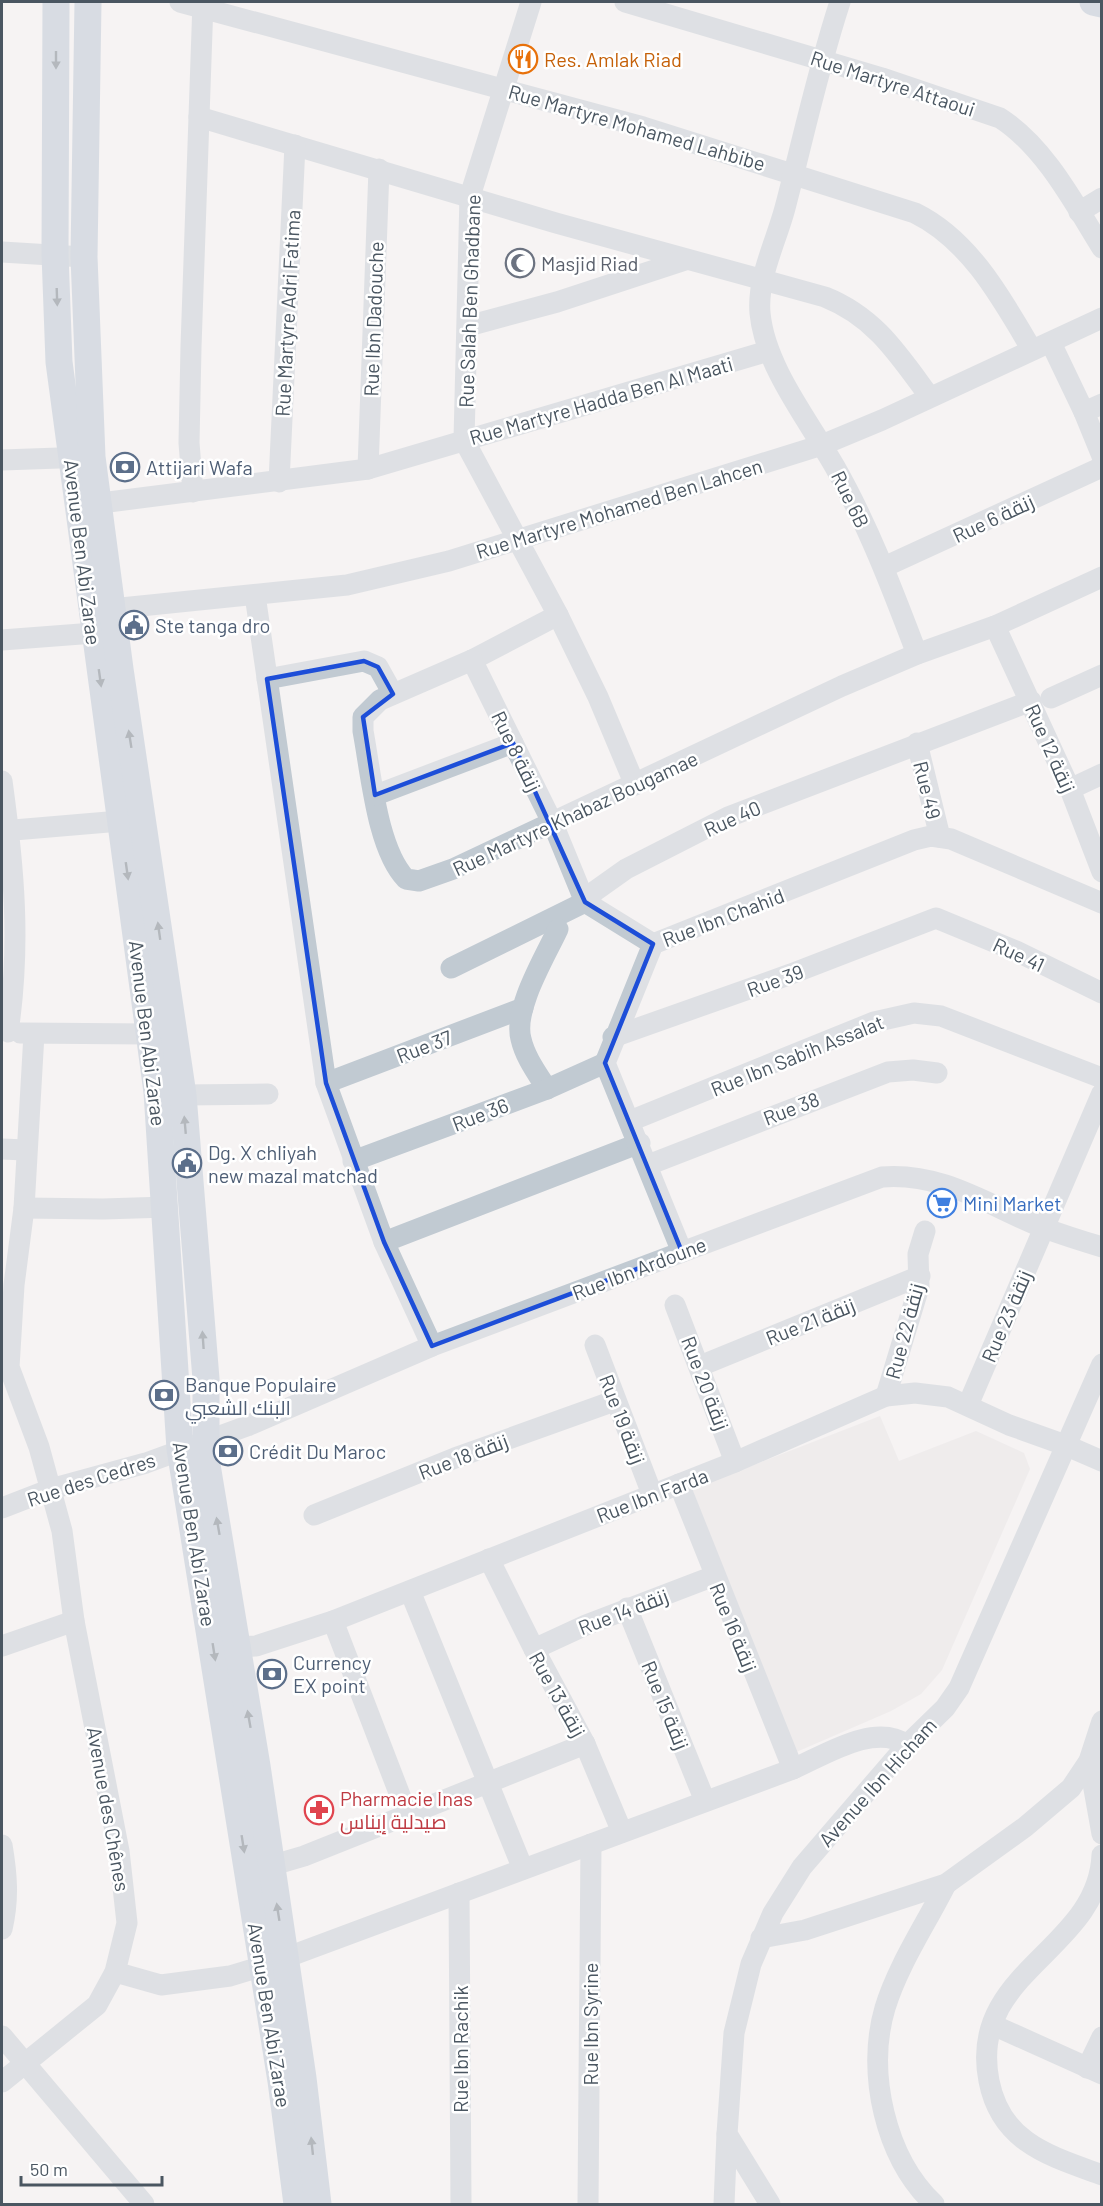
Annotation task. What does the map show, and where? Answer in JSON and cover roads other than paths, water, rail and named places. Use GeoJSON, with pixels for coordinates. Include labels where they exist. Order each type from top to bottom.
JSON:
{"type":"FeatureCollection","features":[{"type":"Feature","properties":{"kind":"main road","name":"Avenue Ben Abi Zarae"},"geometry":{"type":"LineString","coordinates":[[56,2],[55,254],[59,362],[111,609],[183,1095],[206,1379],[206,1459],[257,1766],[270,1866],[282,2080],[297,2205]]}},
{"type":"Feature","properties":{"kind":"main road","name":"Avenue Ben Abi Zarae"},"geometry":{"type":"LineString","coordinates":[[81,458],[88,2]]}},
{"type":"Feature","properties":{"kind":"main road"},"geometry":{"type":"LineString","coordinates":[[1093,2],[1101,4]]}},
{"type":"Feature","properties":{"kind":"main road","name":"Avenue Ben Abi Zarae"},"geometry":{"type":"LineString","coordinates":[[88,504],[94,633],[159,1112],[180,1449],[318,2205]]}},
{"type":"Feature","properties":{"kind":"street","name":"Rue Martyre Mohamed Lahbibe"},"geometry":{"type":"LineString","coordinates":[[180,2],[202,5],[502,87],[794,174],[915,213],[933,222],[970,257],[1004,302],[1093,408],[1101,456]]}},
{"type":"Feature","properties":{"kind":"street","name":"Rue Salah Ben Ghadbane"},"geometry":{"type":"LineString","coordinates":[[464,440],[470,196],[502,87],[531,2]]}},
{"type":"Feature","properties":{"kind":"street","name":"Rue Martyre Attaoui"},"geometry":{"type":"LineString","coordinates":[[625,2],[956,101],[1000,118],[1016,128],[1030,143],[1079,212],[1101,248]]}},
{"type":"Feature","properties":{"kind":"street"},"geometry":{"type":"LineString","coordinates":[[768,351],[760,312],[762,281],[794,174],[822,60],[840,2]]}},
{"type":"Feature","properties":{"kind":"street"},"geometry":{"type":"LineString","coordinates":[[193,492],[189,443],[190,371],[202,5]]}},
{"type":"Feature","properties":{"kind":"street"},"geometry":{"type":"LineString","coordinates":[[199,117],[685,260],[825,297],[859,313],[873,324],[929,396]]}},
{"type":"Feature","properties":{"kind":"street","name":"Rue Martyre Adri Fatima"},"geometry":{"type":"LineString","coordinates":[[279,482],[295,145]]}},
{"type":"Feature","properties":{"kind":"street","name":"Rue Ibn Dadouche"},"geometry":{"type":"LineString","coordinates":[[368,469],[379,169]]}},
{"type":"Feature","properties":{"kind":"street"},"geometry":{"type":"LineString","coordinates":[[1079,212],[1101,198]]}},
{"type":"Feature","properties":{"kind":"street"},"geometry":{"type":"LineString","coordinates":[[2,252],[84,257]]}},
{"type":"Feature","properties":{"kind":"street"},"geometry":{"type":"LineString","coordinates":[[468,326],[557,302],[685,260]]}},
{"type":"Feature","properties":{"kind":"street","name":"Rue Martyre Mohamed Ben Lahcen"},"geometry":{"type":"LineString","coordinates":[[111,609],[255,595],[373,580],[448,561],[822,445],[882,420],[929,396],[1042,347],[1101,318]]}},
{"type":"Feature","properties":{"kind":"street","name":"Rue Martyre Hadda Ben Al Maati"},"geometry":{"type":"LineString","coordinates":[[88,504],[279,482],[368,469],[768,351]]}},
{"type":"Feature","properties":{"kind":"street","name":"Rue 6B"},"geometry":{"type":"LineString","coordinates":[[768,351],[822,445],[884,567],[917,654]]}},
{"type":"Feature","properties":{"kind":"street"},"geometry":{"type":"LineString","coordinates":[[464,440],[558,615],[598,697],[635,785]]}},
{"type":"Feature","properties":{"kind":"street"},"geometry":{"type":"LineString","coordinates":[[2,460],[81,458]]}},
{"type":"Feature","properties":{"kind":"street","name":"Rue 6 زنقة"},"geometry":{"type":"LineString","coordinates":[[884,567],[1101,467]]}},
{"type":"Feature","properties":{"kind":"street","name":"Rue Martyre Khabaz Bougamae"},"geometry":{"type":"LineString","coordinates":[[558,615],[472,660],[393,694],[372,706],[363,717],[363,731],[389,857],[399,872],[412,881],[453,869],[553,824],[842,686],[917,654],[995,626],[1101,577]]}},
{"type":"Feature","properties":{"kind":"street"},"geometry":{"type":"LineString","coordinates":[[255,595],[326,1083],[384,1242],[432,1346]]}},
{"type":"Feature","properties":{"kind":"street","name":"Rue 12 زنقة"},"geometry":{"type":"LineString","coordinates":[[995,626],[1041,700],[1070,789],[1101,872]]}},
{"type":"Feature","properties":{"kind":"street"},"geometry":{"type":"LineString","coordinates":[[2,640],[94,633]]}},
{"type":"Feature","properties":{"kind":"street","name":"Rue 8 زنقة"},"geometry":{"type":"LineString","coordinates":[[472,660],[553,824],[585,902]]}},
{"type":"Feature","properties":{"kind":"street"},"geometry":{"type":"LineString","coordinates":[[267,679],[364,661],[378,667],[393,694]]}},
{"type":"Feature","properties":{"kind":"street","name":"Rue 40"},"geometry":{"type":"LineString","coordinates":[[451,968],[585,902],[595,891],[626,870],[728,817],[917,743],[1041,700],[1101,675]]}},
{"type":"Feature","properties":{"kind":"street"},"geometry":{"type":"LineString","coordinates":[[376,795],[513,743]]}},
{"type":"Feature","properties":{"kind":"street","name":"Rue 49"},"geometry":{"type":"LineString","coordinates":[[917,743],[940,837]]}},
{"type":"Feature","properties":{"kind":"street"},"geometry":{"type":"LineString","coordinates":[[1070,789],[1101,774]]}},
{"type":"Feature","properties":{"kind":"street"},"geometry":{"type":"LineString","coordinates":[[2,781],[5,831],[16,896],[17,946],[5,1032],[148,1034]]}},
{"type":"Feature","properties":{"kind":"street"},"geometry":{"type":"LineString","coordinates":[[5,831],[120,821]]}},
{"type":"Feature","properties":{"kind":"street","name":"Rue Ibn Chahid"},"geometry":{"type":"LineString","coordinates":[[605,1063],[613,1036],[653,944],[914,840],[940,837],[975,848],[1101,903]]}},
{"type":"Feature","properties":{"kind":"street"},"geometry":{"type":"LineString","coordinates":[[585,902],[653,944]]}},
{"type":"Feature","properties":{"kind":"street","name":"Rue 41"},"geometry":{"type":"LineString","coordinates":[[936,918],[1016,951],[1101,993]]}},
{"type":"Feature","properties":{"kind":"street","name":"Rue 39"},"geometry":{"type":"LineString","coordinates":[[613,1036],[791,974],[936,918]]}},
{"type":"Feature","properties":{"kind":"street"},"geometry":{"type":"LineString","coordinates":[[547,1089],[521,1040],[519,1026],[523,1008],[558,929]]}},
{"type":"Feature","properties":{"kind":"street","name":"Rue 37"},"geometry":{"type":"LineString","coordinates":[[326,1083],[523,1008]]}},
{"type":"Feature","properties":{"kind":"street","name":"Rue Ibn Sabih Assalat"},"geometry":{"type":"LineString","coordinates":[[630,1121],[874,1022],[914,1013],[948,1018],[1101,1078]]}},
{"type":"Feature","properties":{"kind":"street"},"geometry":{"type":"LineString","coordinates":[[5,1368],[24,1208],[25,1150],[34,1034]]}},
{"type":"Feature","properties":{"kind":"street"},"geometry":{"type":"LineString","coordinates":[[605,1063],[640,1143],[682,1252]]}},
{"type":"Feature","properties":{"kind":"street","name":"Rue 36"},"geometry":{"type":"LineString","coordinates":[[354,1161],[547,1089],[605,1063]]}},
{"type":"Feature","properties":{"kind":"street","name":"Rue 38"},"geometry":{"type":"LineString","coordinates":[[648,1165],[888,1072],[913,1070],[937,1073]]}},
{"type":"Feature","properties":{"kind":"street","name":"Rue 23 زنقة"},"geometry":{"type":"LineString","coordinates":[[968,1405],[1044,1228],[1095,1125],[1101,1093]]}},
{"type":"Feature","properties":{"kind":"street"},"geometry":{"type":"LineString","coordinates":[[183,1095],[268,1094]]}},
{"type":"Feature","properties":{"kind":"street"},"geometry":{"type":"LineString","coordinates":[[384,1242],[640,1143]]}},
{"type":"Feature","properties":{"kind":"street"},"geometry":{"type":"LineString","coordinates":[[2,1149],[25,1150]]}},
{"type":"Feature","properties":{"kind":"street","name":"Rue Ibn Ardoune"},"geometry":{"type":"LineString","coordinates":[[180,1449],[317,1397],[432,1346],[882,1177],[899,1176],[940,1182],[1044,1228],[1101,1247]]}},
{"type":"Feature","properties":{"kind":"street"},"geometry":{"type":"LineString","coordinates":[[24,1208],[166,1207]]}},
{"type":"Feature","properties":{"kind":"street","name":"Rue 22 زنقة"},"geometry":{"type":"LineString","coordinates":[[886,1396],[920,1276],[918,1254],[924,1231]]}},
{"type":"Feature","properties":{"kind":"street","name":"Rue 21 زنقة"},"geometry":{"type":"LineString","coordinates":[[700,1366],[920,1276]]}},
{"type":"Feature","properties":{"kind":"street","name":"Rue 20 زنقة"},"geometry":{"type":"LineString","coordinates":[[675,1305],[735,1462]]}},
{"type":"Feature","properties":{"kind":"street","name":"Rue 19 زنقة"},"geometry":{"type":"LineString","coordinates":[[595,1345],[614,1401],[652,1494]]}},
{"type":"Feature","properties":{"kind":"street","name":"Avenue Ibn Hicham"},"geometry":{"type":"LineString","coordinates":[[724,2205],[734,2033],[744,1984],[761,1938],[802,1867],[907,1745],[945,1708],[959,1688],[1101,1364]]}},
{"type":"Feature","properties":{"kind":"street","name":"Avenue des Chênes"},"geometry":{"type":"LineString","coordinates":[[2,2082],[97,2006],[115,1972],[127,1923],[125,1898],[88,1682],[74,1621],[62,1531],[20,1389],[5,1368]]}},
{"type":"Feature","properties":{"kind":"street","name":"Rue Ibn Farda"},"geometry":{"type":"LineString","coordinates":[[236,1647],[256,1646],[333,1621],[735,1462],[886,1396],[928,1393],[948,1396],[1009,1425],[1101,1461]]}},
{"type":"Feature","properties":{"kind":"street","name":"Rue 18 زنقة"},"geometry":{"type":"LineString","coordinates":[[314,1515],[465,1454],[614,1401]]}},
{"type":"Feature","properties":{"kind":"street","name":"Rue des Cedres"},"geometry":{"type":"LineString","coordinates":[[2,1508],[51,1489],[146,1463],[180,1449]]}},
{"type":"Feature","properties":{"kind":"street","name":"Rue 16 زنقة"},"geometry":{"type":"LineString","coordinates":[[679,1484],[793,1769]]}},
{"type":"Feature","properties":{"kind":"street","name":"Rue 13 زنقة"},"geometry":{"type":"LineString","coordinates":[[489,1559],[585,1744],[622,1832]]}},
{"type":"Feature","properties":{"kind":"street","name":"Rue 14 زنقة"},"geometry":{"type":"LineString","coordinates":[[534,1649],[627,1608],[714,1576]]}},
{"type":"Feature","properties":{"kind":"street"},"geometry":{"type":"LineString","coordinates":[[410,1591],[523,1869]]}},
{"type":"Feature","properties":{"kind":"street","name":"Rue 15 زنقة"},"geometry":{"type":"LineString","coordinates":[[627,1608],[705,1801]]}},
{"type":"Feature","properties":{"kind":"street"},"geometry":{"type":"LineString","coordinates":[[2,1646],[74,1621]]}},
{"type":"Feature","properties":{"kind":"street"},"geometry":{"type":"LineString","coordinates":[[333,1621],[408,1816]]}},
{"type":"Feature","properties":{"kind":"street"},"geometry":{"type":"LineString","coordinates":[[761,1938],[805,1930],[946,1884],[1053,1805],[1071,1788],[1089,1761],[1101,1721]]}},
{"type":"Feature","properties":{"kind":"street"},"geometry":{"type":"LineString","coordinates":[[115,1972],[160,1985],[230,1976],[274,1962],[793,1769],[872,1736],[891,1736],[907,1745]]}},
{"type":"Feature","properties":{"kind":"street"},"geometry":{"type":"LineString","coordinates":[[270,1866],[304,1856],[408,1816],[585,1744]]}},
{"type":"Feature","properties":{"kind":"street"},"geometry":{"type":"LineString","coordinates":[[1089,1761],[1101,1834]]}},
{"type":"Feature","properties":{"kind":"street","name":"Rue Ibn Syrine"},"geometry":{"type":"LineString","coordinates":[[588,2205],[591,1844]]}},
{"type":"Feature","properties":{"kind":"street"},"geometry":{"type":"LineString","coordinates":[[2,1845],[8,1878],[8,1897],[2,1929]]}},
{"type":"Feature","properties":{"kind":"street"},"geometry":{"type":"LineString","coordinates":[[1101,1855],[1097,1886],[1090,1902],[1074,1923],[1019,1977],[993,2025],[986,2044],[986,2065],[990,2088],[1011,2129],[1023,2141],[1038,2149],[1101,2175]]}},
{"type":"Feature","properties":{"kind":"street"},"geometry":{"type":"LineString","coordinates":[[934,2205],[897,2152],[887,2125],[878,2069],[879,2039],[885,2008],[897,1978],[946,1884]]}},
{"type":"Feature","properties":{"kind":"street","name":"Rue Ibn Rachik"},"geometry":{"type":"LineString","coordinates":[[459,1893],[461,2205]]}},
{"type":"Feature","properties":{"kind":"street"},"geometry":{"type":"LineString","coordinates":[[993,2025],[1094,2071],[1101,2037]]}},
{"type":"Feature","properties":{"kind":"street"},"geometry":{"type":"LineString","coordinates":[[2,2036],[144,2205]]}},
{"type":"Feature","properties":{"kind":"street"},"geometry":{"type":"LineString","coordinates":[[727,2134],[770,2205]]}},
{"type":"Feature","properties":{"kind":"place","name":"Res. Amlak Riad"},"geometry":{"type":"Point","coordinates":[523,59]}},
{"type":"Feature","properties":{"kind":"place","name":"Masjid Riad"},"geometry":{"type":"Point","coordinates":[520,263]}},
{"type":"Feature","properties":{"kind":"place","name":"Attijari Wafa"},"geometry":{"type":"Point","coordinates":[125,467]}},
{"type":"Feature","properties":{"kind":"place","name":"Ste tanga dro"},"geometry":{"type":"Point","coordinates":[134,625]}},
{"type":"Feature","properties":{"kind":"place","name":"Dg. X chliyah new mazal matchad"},"geometry":{"type":"Point","coordinates":[187,1163]}},
{"type":"Feature","properties":{"kind":"place","name":"Mini Market"},"geometry":{"type":"Point","coordinates":[942,1203]}},
{"type":"Feature","properties":{"kind":"place","name":"Banque Populaire البنك الشعبي"},"geometry":{"type":"Point","coordinates":[164,1395]}},
{"type":"Feature","properties":{"kind":"place","name":"Crédit Du Maroc"},"geometry":{"type":"Point","coordinates":[228,1451]}},
{"type":"Feature","properties":{"kind":"place","name":"Currency EX point"},"geometry":{"type":"Point","coordinates":[272,1674]}},
{"type":"Feature","properties":{"kind":"place","name":"Pharmacie Inas صيدلية إيناس"},"geometry":{"type":"Point","coordinates":[319,1810]}}]}
